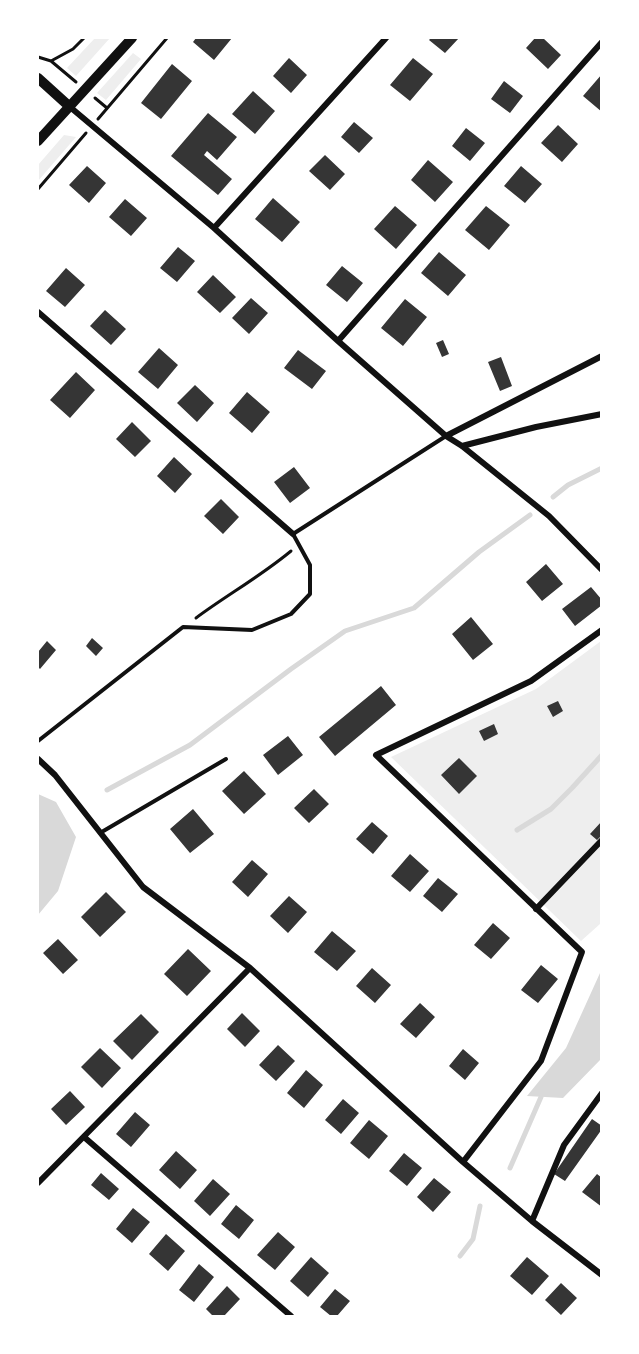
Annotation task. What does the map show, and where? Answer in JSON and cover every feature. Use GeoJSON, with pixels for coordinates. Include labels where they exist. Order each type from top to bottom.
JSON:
{"type":"FeatureCollection","features":[{"type":"Feature","properties":{"kind":"street"},"geometry":{"type":"LineString","coordinates":[[38,141],[132,38]]}},
{"type":"Feature","properties":{"kind":"street"},"geometry":{"type":"LineString","coordinates":[[214,228],[386,38]]}},
{"type":"Feature","properties":{"kind":"street"},"geometry":{"type":"LineString","coordinates":[[338,341],[602,42]]}},
{"type":"Feature","properties":{"kind":"street"},"geometry":{"type":"LineString","coordinates":[[38,78],[214,228],[446,436],[462,446],[549,516],[602,570]]}},
{"type":"Feature","properties":{"kind":"street"},"geometry":{"type":"LineString","coordinates":[[38,312],[293,534]]}},
{"type":"Feature","properties":{"kind":"street"},"geometry":{"type":"LineString","coordinates":[[446,436],[602,356]]}},
{"type":"Feature","properties":{"kind":"street"},"geometry":{"type":"LineString","coordinates":[[462,446],[536,427],[602,414]]}},
{"type":"Feature","properties":{"kind":"street"},"geometry":{"type":"LineString","coordinates":[[463,1162],[541,1061],[582,952],[376,755],[531,681],[602,630]]}},
{"type":"Feature","properties":{"kind":"street"},"geometry":{"type":"LineString","coordinates":[[38,759],[55,775],[143,887],[250,968],[463,1162],[532,1221],[602,1275]]}},
{"type":"Feature","properties":{"kind":"street"},"geometry":{"type":"LineString","coordinates":[[536,909],[602,840]]}},
{"type":"Feature","properties":{"kind":"street"},"geometry":{"type":"LineString","coordinates":[[38,1183],[250,968]]}},
{"type":"Feature","properties":{"kind":"street"},"geometry":{"type":"LineString","coordinates":[[532,1221],[564,1145],[602,1093]]}},
{"type":"Feature","properties":{"kind":"street"},"geometry":{"type":"LineString","coordinates":[[84,1137],[291,1317]]}},
{"type":"Feature","properties":{"kind":"lane"},"geometry":{"type":"LineString","coordinates":[[38,741],[183,627],[252,630],[291,614],[310,594],[310,565],[293,534],[446,436]]}},
{"type":"Feature","properties":{"kind":"lane"},"geometry":{"type":"LineString","coordinates":[[100,833],[226,759]]}},
{"type":"Feature","properties":{"kind":"path"},"geometry":{"type":"LineString","coordinates":[[51,61],[73,49],[84,38]]}},
{"type":"Feature","properties":{"kind":"path"},"geometry":{"type":"LineString","coordinates":[[38,189],[167,38]]}},
{"type":"Feature","properties":{"kind":"path"},"geometry":{"type":"LineString","coordinates":[[183,627],[224,597],[276,564],[299,544]]}},
{"type":"Feature","properties":{"kind":"shaded area"},"geometry":{"type":"Polygon","coordinates":[[[95,38],[110,38],[76,76],[67,68],[95,38]]]}},
{"type":"Feature","properties":{"kind":"shaded area"},"geometry":{"type":"Polygon","coordinates":[[[133,53],[141,59],[106,100],[97,93],[133,53]]]}},
{"type":"Feature","properties":{"kind":"shaded area"},"geometry":{"type":"Polygon","coordinates":[[[64,135],[76,137],[38,181],[38,165],[64,135]]]}},
{"type":"Feature","properties":{"kind":"shaded area"},"geometry":{"type":"Polygon","coordinates":[[[601,641],[601,924],[581,941],[391,757],[536,689],[601,641]]]}},
{"type":"Feature","properties":{"kind":"shaded area"},"geometry":{"type":"Polygon","coordinates":[[[38,794],[56,802],[76,837],[58,891],[38,915],[38,794]]]}},
{"type":"Feature","properties":{"kind":"shaded area"},"geometry":{"type":"Polygon","coordinates":[[[601,957],[601,1059],[563,1098],[527,1096],[566,1048],[600,973],[601,957]]]}},
{"type":"Feature","properties":{"kind":"building"},"geometry":{"type":"Polygon","coordinates":[[[196,38],[232,38],[214,60],[193,42],[196,38]]]}},
{"type":"Feature","properties":{"kind":"building"},"geometry":{"type":"Polygon","coordinates":[[[431,38],[459,38],[445,53],[429,40],[431,38]]]}},
{"type":"Feature","properties":{"kind":"building"},"geometry":{"type":"Polygon","coordinates":[[[535,38],[543,38],[561,55],[548,69],[526,48],[535,38]]]}},
{"type":"Feature","properties":{"kind":"building"},"geometry":{"type":"Polygon","coordinates":[[[289,58],[307,75],[291,93],[273,76],[289,58]]]}},
{"type":"Feature","properties":{"kind":"building"},"geometry":{"type":"Polygon","coordinates":[[[413,58],[433,74],[410,101],[390,85],[413,58]]]}},
{"type":"Feature","properties":{"kind":"building"},"geometry":{"type":"Polygon","coordinates":[[[172,64],[192,81],[161,119],[141,103],[172,64]]]}},
{"type":"Feature","properties":{"kind":"building"},"geometry":{"type":"Polygon","coordinates":[[[602,74],[602,112],[583,96],[602,74]]]}},
{"type":"Feature","properties":{"kind":"building"},"geometry":{"type":"Polygon","coordinates":[[[504,81],[523,96],[510,113],[491,99],[504,81]]]}},
{"type":"Feature","properties":{"kind":"building"},"geometry":{"type":"Polygon","coordinates":[[[253,91],[275,111],[255,134],[232,114],[253,91]]]}},
{"type":"Feature","properties":{"kind":"building"},"geometry":{"type":"Polygon","coordinates":[[[208,113],[237,137],[217,160],[207,151],[204,155],[232,179],[218,195],[171,156],[208,113]]]}},
{"type":"Feature","properties":{"kind":"building"},"geometry":{"type":"Polygon","coordinates":[[[354,122],[373,138],[359,153],[341,137],[354,122]]]}},
{"type":"Feature","properties":{"kind":"building"},"geometry":{"type":"Polygon","coordinates":[[[558,125],[578,144],[562,162],[541,143],[558,125]]]}},
{"type":"Feature","properties":{"kind":"building"},"geometry":{"type":"Polygon","coordinates":[[[466,128],[485,143],[470,161],[452,146],[466,128]]]}},
{"type":"Feature","properties":{"kind":"building"},"geometry":{"type":"Polygon","coordinates":[[[325,155],[345,174],[330,190],[309,171],[325,155]]]}},
{"type":"Feature","properties":{"kind":"building"},"geometry":{"type":"Polygon","coordinates":[[[428,160],[453,182],[435,202],[411,180],[428,160]]]}},
{"type":"Feature","properties":{"kind":"building"},"geometry":{"type":"Polygon","coordinates":[[[87,166],[106,183],[89,203],[69,185],[87,166]]]}},
{"type":"Feature","properties":{"kind":"building"},"geometry":{"type":"Polygon","coordinates":[[[521,166],[542,184],[525,203],[504,186],[521,166]]]}},
{"type":"Feature","properties":{"kind":"building"},"geometry":{"type":"Polygon","coordinates":[[[273,198],[300,222],[282,242],[255,219],[273,198]]]}},
{"type":"Feature","properties":{"kind":"building"},"geometry":{"type":"Polygon","coordinates":[[[125,199],[147,218],[131,236],[109,217],[125,199]]]}},
{"type":"Feature","properties":{"kind":"building"},"geometry":{"type":"Polygon","coordinates":[[[395,206],[417,225],[396,249],[374,229],[395,206]]]}},
{"type":"Feature","properties":{"kind":"building"},"geometry":{"type":"Polygon","coordinates":[[[486,206],[510,225],[489,250],[465,230],[486,206]]]}},
{"type":"Feature","properties":{"kind":"building"},"geometry":{"type":"Polygon","coordinates":[[[178,247],[195,261],[177,282],[160,268],[178,247]]]}},
{"type":"Feature","properties":{"kind":"building"},"geometry":{"type":"Polygon","coordinates":[[[439,252],[466,275],[448,296],[421,273],[439,252]]]}},
{"type":"Feature","properties":{"kind":"building"},"geometry":{"type":"Polygon","coordinates":[[[342,266],[363,283],[347,302],[326,285],[342,266]]]}},
{"type":"Feature","properties":{"kind":"building"},"geometry":{"type":"Polygon","coordinates":[[[66,268],[85,285],[65,307],[46,291],[66,268]]]}},
{"type":"Feature","properties":{"kind":"building"},"geometry":{"type":"Polygon","coordinates":[[[213,275],[236,297],[220,313],[197,292],[213,275]]]}},
{"type":"Feature","properties":{"kind":"building"},"geometry":{"type":"Polygon","coordinates":[[[251,298],[268,313],[249,334],[232,318],[251,298]]]}},
{"type":"Feature","properties":{"kind":"building"},"geometry":{"type":"Polygon","coordinates":[[[405,299],[427,317],[403,346],[381,328],[405,299]]]}},
{"type":"Feature","properties":{"kind":"building"},"geometry":{"type":"Polygon","coordinates":[[[105,310],[126,329],[111,345],[90,326],[105,310]]]}},
{"type":"Feature","properties":{"kind":"building"},"geometry":{"type":"Polygon","coordinates":[[[443,340],[449,354],[442,357],[436,343],[443,340]]]}},
{"type":"Feature","properties":{"kind":"building"},"geometry":{"type":"Polygon","coordinates":[[[159,348],[178,365],[158,389],[138,372],[159,348]]]}},
{"type":"Feature","properties":{"kind":"building"},"geometry":{"type":"Polygon","coordinates":[[[298,350],[326,371],[312,389],[284,368],[298,350]]]}},
{"type":"Feature","properties":{"kind":"building"},"geometry":{"type":"Polygon","coordinates":[[[501,357],[512,386],[500,391],[488,362],[501,357]]]}},
{"type":"Feature","properties":{"kind":"building"},"geometry":{"type":"Polygon","coordinates":[[[76,372],[95,390],[70,418],[50,400],[76,372]]]}},
{"type":"Feature","properties":{"kind":"building"},"geometry":{"type":"Polygon","coordinates":[[[195,385],[214,403],[197,422],[177,403],[195,385]]]}},
{"type":"Feature","properties":{"kind":"building"},"geometry":{"type":"Polygon","coordinates":[[[247,392],[270,412],[252,433],[229,413],[247,392]]]}},
{"type":"Feature","properties":{"kind":"building"},"geometry":{"type":"Polygon","coordinates":[[[132,422],[151,441],[135,457],[116,439],[132,422]]]}},
{"type":"Feature","properties":{"kind":"building"},"geometry":{"type":"Polygon","coordinates":[[[174,457],[192,474],[175,493],[157,476],[174,457]]]}},
{"type":"Feature","properties":{"kind":"building"},"geometry":{"type":"Polygon","coordinates":[[[294,467],[310,488],[290,503],[274,482],[294,467]]]}},
{"type":"Feature","properties":{"kind":"building"},"geometry":{"type":"Polygon","coordinates":[[[221,499],[239,517],[223,534],[204,516],[221,499]]]}},
{"type":"Feature","properties":{"kind":"building"},"geometry":{"type":"Polygon","coordinates":[[[546,564],[563,584],[542,601],[526,582],[546,564]]]}},
{"type":"Feature","properties":{"kind":"building"},"geometry":{"type":"Polygon","coordinates":[[[591,587],[602,600],[602,605],[575,626],[562,609],[591,587]]]}},
{"type":"Feature","properties":{"kind":"building"},"geometry":{"type":"Polygon","coordinates":[[[471,617],[493,644],[473,660],[452,634],[471,617]]]}},
{"type":"Feature","properties":{"kind":"building"},"geometry":{"type":"Polygon","coordinates":[[[92,638],[103,648],[96,656],[86,646],[92,638]]]}},
{"type":"Feature","properties":{"kind":"building"},"geometry":{"type":"Polygon","coordinates":[[[47,641],[56,650],[40,669],[38,652],[47,641]]]}},
{"type":"Feature","properties":{"kind":"building"},"geometry":{"type":"Polygon","coordinates":[[[381,686],[396,705],[335,756],[319,737],[381,686]]]}},
{"type":"Feature","properties":{"kind":"building"},"geometry":{"type":"Polygon","coordinates":[[[558,701],[563,711],[553,717],[547,706],[558,701]]]}},
{"type":"Feature","properties":{"kind":"building"},"geometry":{"type":"Polygon","coordinates":[[[494,724],[498,734],[484,741],[479,731],[494,724]]]}},
{"type":"Feature","properties":{"kind":"building"},"geometry":{"type":"Polygon","coordinates":[[[288,736],[303,755],[278,775],[263,755],[288,736]]]}},
{"type":"Feature","properties":{"kind":"building"},"geometry":{"type":"Polygon","coordinates":[[[459,758],[477,776],[459,794],[441,775],[459,758]]]}},
{"type":"Feature","properties":{"kind":"building"},"geometry":{"type":"Polygon","coordinates":[[[244,771],[266,794],[244,814],[222,791],[244,771]]]}},
{"type":"Feature","properties":{"kind":"building"},"geometry":{"type":"Polygon","coordinates":[[[314,789],[329,804],[309,823],[294,808],[314,789]]]}},
{"type":"Feature","properties":{"kind":"building"},"geometry":{"type":"Polygon","coordinates":[[[193,809],[214,834],[190,853],[170,829],[193,809]]]}},
{"type":"Feature","properties":{"kind":"building"},"geometry":{"type":"Polygon","coordinates":[[[602,821],[602,835],[597,840],[590,834],[602,821]]]}},
{"type":"Feature","properties":{"kind":"building"},"geometry":{"type":"Polygon","coordinates":[[[372,822],[388,836],[373,854],[356,839],[372,822]]]}},
{"type":"Feature","properties":{"kind":"building"},"geometry":{"type":"Polygon","coordinates":[[[410,854],[429,871],[410,892],[391,876],[410,854]]]}},
{"type":"Feature","properties":{"kind":"building"},"geometry":{"type":"Polygon","coordinates":[[[252,860],[268,874],[248,897],[232,882],[252,860]]]}},
{"type":"Feature","properties":{"kind":"building"},"geometry":{"type":"Polygon","coordinates":[[[438,878],[458,894],[442,912],[423,896],[438,878]]]}},
{"type":"Feature","properties":{"kind":"building"},"geometry":{"type":"Polygon","coordinates":[[[106,892],[126,912],[100,937],[81,917],[106,892]]]}},
{"type":"Feature","properties":{"kind":"building"},"geometry":{"type":"Polygon","coordinates":[[[289,896],[307,912],[288,933],[270,916],[289,896]]]}},
{"type":"Feature","properties":{"kind":"building"},"geometry":{"type":"Polygon","coordinates":[[[493,923],[510,938],[491,959],[474,945],[493,923]]]}},
{"type":"Feature","properties":{"kind":"building"},"geometry":{"type":"Polygon","coordinates":[[[332,931],[356,951],[337,971],[314,952],[332,931]]]}},
{"type":"Feature","properties":{"kind":"building"},"geometry":{"type":"Polygon","coordinates":[[[58,939],[78,960],[63,974],[43,953],[58,939]]]}},
{"type":"Feature","properties":{"kind":"building"},"geometry":{"type":"Polygon","coordinates":[[[188,949],[211,971],[187,996],[164,974],[188,949]]]}},
{"type":"Feature","properties":{"kind":"building"},"geometry":{"type":"Polygon","coordinates":[[[541,965],[558,979],[538,1003],[521,990],[541,965]]]}},
{"type":"Feature","properties":{"kind":"building"},"geometry":{"type":"Polygon","coordinates":[[[372,968],[391,985],[375,1003],[356,986],[372,968]]]}},
{"type":"Feature","properties":{"kind":"building"},"geometry":{"type":"Polygon","coordinates":[[[420,1003],[435,1017],[416,1038],[400,1024],[420,1003]]]}},
{"type":"Feature","properties":{"kind":"building"},"geometry":{"type":"Polygon","coordinates":[[[242,1013],[260,1031],[245,1047],[227,1029],[242,1013]]]}},
{"type":"Feature","properties":{"kind":"building"},"geometry":{"type":"Polygon","coordinates":[[[141,1014],[159,1032],[132,1060],[113,1041],[141,1014]]]}},
{"type":"Feature","properties":{"kind":"building"},"geometry":{"type":"Polygon","coordinates":[[[278,1045],[295,1061],[276,1081],[259,1065],[278,1045]]]}},
{"type":"Feature","properties":{"kind":"building"},"geometry":{"type":"Polygon","coordinates":[[[100,1048],[121,1068],[102,1088],[81,1067],[100,1048]]]}},
{"type":"Feature","properties":{"kind":"building"},"geometry":{"type":"Polygon","coordinates":[[[463,1049],[479,1063],[465,1080],[449,1066],[463,1049]]]}},
{"type":"Feature","properties":{"kind":"building"},"geometry":{"type":"Polygon","coordinates":[[[306,1070],[323,1085],[304,1108],[287,1093],[306,1070]]]}},
{"type":"Feature","properties":{"kind":"building"},"geometry":{"type":"Polygon","coordinates":[[[70,1091],[85,1107],[66,1125],[51,1109],[70,1091]]]}},
{"type":"Feature","properties":{"kind":"building"},"geometry":{"type":"Polygon","coordinates":[[[343,1099],[359,1113],[341,1134],[325,1120],[343,1099]]]}},
{"type":"Feature","properties":{"kind":"building"},"geometry":{"type":"Polygon","coordinates":[[[135,1112],[150,1125],[131,1147],[116,1134],[135,1112]]]}},
{"type":"Feature","properties":{"kind":"building"},"geometry":{"type":"Polygon","coordinates":[[[592,1119],[602,1126],[602,1129],[565,1181],[554,1174],[592,1119]]]}},
{"type":"Feature","properties":{"kind":"building"},"geometry":{"type":"Polygon","coordinates":[[[369,1120],[388,1136],[369,1159],[350,1143],[369,1120]]]}},
{"type":"Feature","properties":{"kind":"building"},"geometry":{"type":"Polygon","coordinates":[[[176,1151],[197,1170],[180,1189],[159,1170],[176,1151]]]}},
{"type":"Feature","properties":{"kind":"building"},"geometry":{"type":"Polygon","coordinates":[[[404,1153],[422,1168],[407,1186],[389,1171],[404,1153]]]}},
{"type":"Feature","properties":{"kind":"building"},"geometry":{"type":"Polygon","coordinates":[[[101,1173],[119,1189],[109,1200],[91,1185],[101,1173]]]}},
{"type":"Feature","properties":{"kind":"building"},"geometry":{"type":"Polygon","coordinates":[[[597,1174],[602,1178],[602,1207],[582,1192],[597,1174]]]}},
{"type":"Feature","properties":{"kind":"building"},"geometry":{"type":"Polygon","coordinates":[[[434,1178],[451,1192],[433,1212],[417,1197],[434,1178]]]}},
{"type":"Feature","properties":{"kind":"building"},"geometry":{"type":"Polygon","coordinates":[[[213,1179],[230,1194],[210,1216],[194,1201],[213,1179]]]}},
{"type":"Feature","properties":{"kind":"building"},"geometry":{"type":"Polygon","coordinates":[[[236,1205],[254,1220],[239,1239],[221,1224],[236,1205]]]}},
{"type":"Feature","properties":{"kind":"building"},"geometry":{"type":"Polygon","coordinates":[[[133,1208],[150,1222],[132,1243],[116,1229],[133,1208]]]}},
{"type":"Feature","properties":{"kind":"building"},"geometry":{"type":"Polygon","coordinates":[[[278,1232],[295,1247],[275,1270],[257,1255],[278,1232]]]}},
{"type":"Feature","properties":{"kind":"building"},"geometry":{"type":"Polygon","coordinates":[[[166,1234],[185,1251],[168,1271],[149,1254],[166,1234]]]}},
{"type":"Feature","properties":{"kind":"building"},"geometry":{"type":"Polygon","coordinates":[[[311,1257],[329,1273],[308,1297],[290,1281],[311,1257]]]}},
{"type":"Feature","properties":{"kind":"building"},"geometry":{"type":"Polygon","coordinates":[[[527,1257],[549,1276],[532,1295],[510,1276],[527,1257]]]}},
{"type":"Feature","properties":{"kind":"building"},"geometry":{"type":"Polygon","coordinates":[[[199,1264],[214,1277],[194,1302],[179,1290],[199,1264]]]}},
{"type":"Feature","properties":{"kind":"building"},"geometry":{"type":"Polygon","coordinates":[[[561,1283],[577,1298],[561,1315],[545,1300],[561,1283]]]}},
{"type":"Feature","properties":{"kind":"building"},"geometry":{"type":"Polygon","coordinates":[[[227,1286],[240,1299],[224,1316],[213,1316],[206,1309],[227,1286]]]}},
{"type":"Feature","properties":{"kind":"building"},"geometry":{"type":"Polygon","coordinates":[[[335,1289],[350,1301],[337,1316],[331,1316],[320,1307],[335,1289]]]}},
{"type":"Feature","properties":{"kind":"waterway"},"geometry":{"type":"LineString","coordinates":[[553,497],[568,485],[602,468]]}},
{"type":"Feature","properties":{"kind":"waterway"},"geometry":{"type":"LineString","coordinates":[[107,790],[190,745],[345,631],[414,608],[479,552],[530,515]]}},
{"type":"Feature","properties":{"kind":"waterway"},"geometry":{"type":"LineString","coordinates":[[517,830],[551,809],[602,755]]}},
{"type":"Feature","properties":{"kind":"waterway"},"geometry":{"type":"LineString","coordinates":[[510,1168],[541,1097]]}},
{"type":"Feature","properties":{"kind":"waterway"},"geometry":{"type":"LineString","coordinates":[[460,1256],[473,1239],[480,1206]]}}]}
